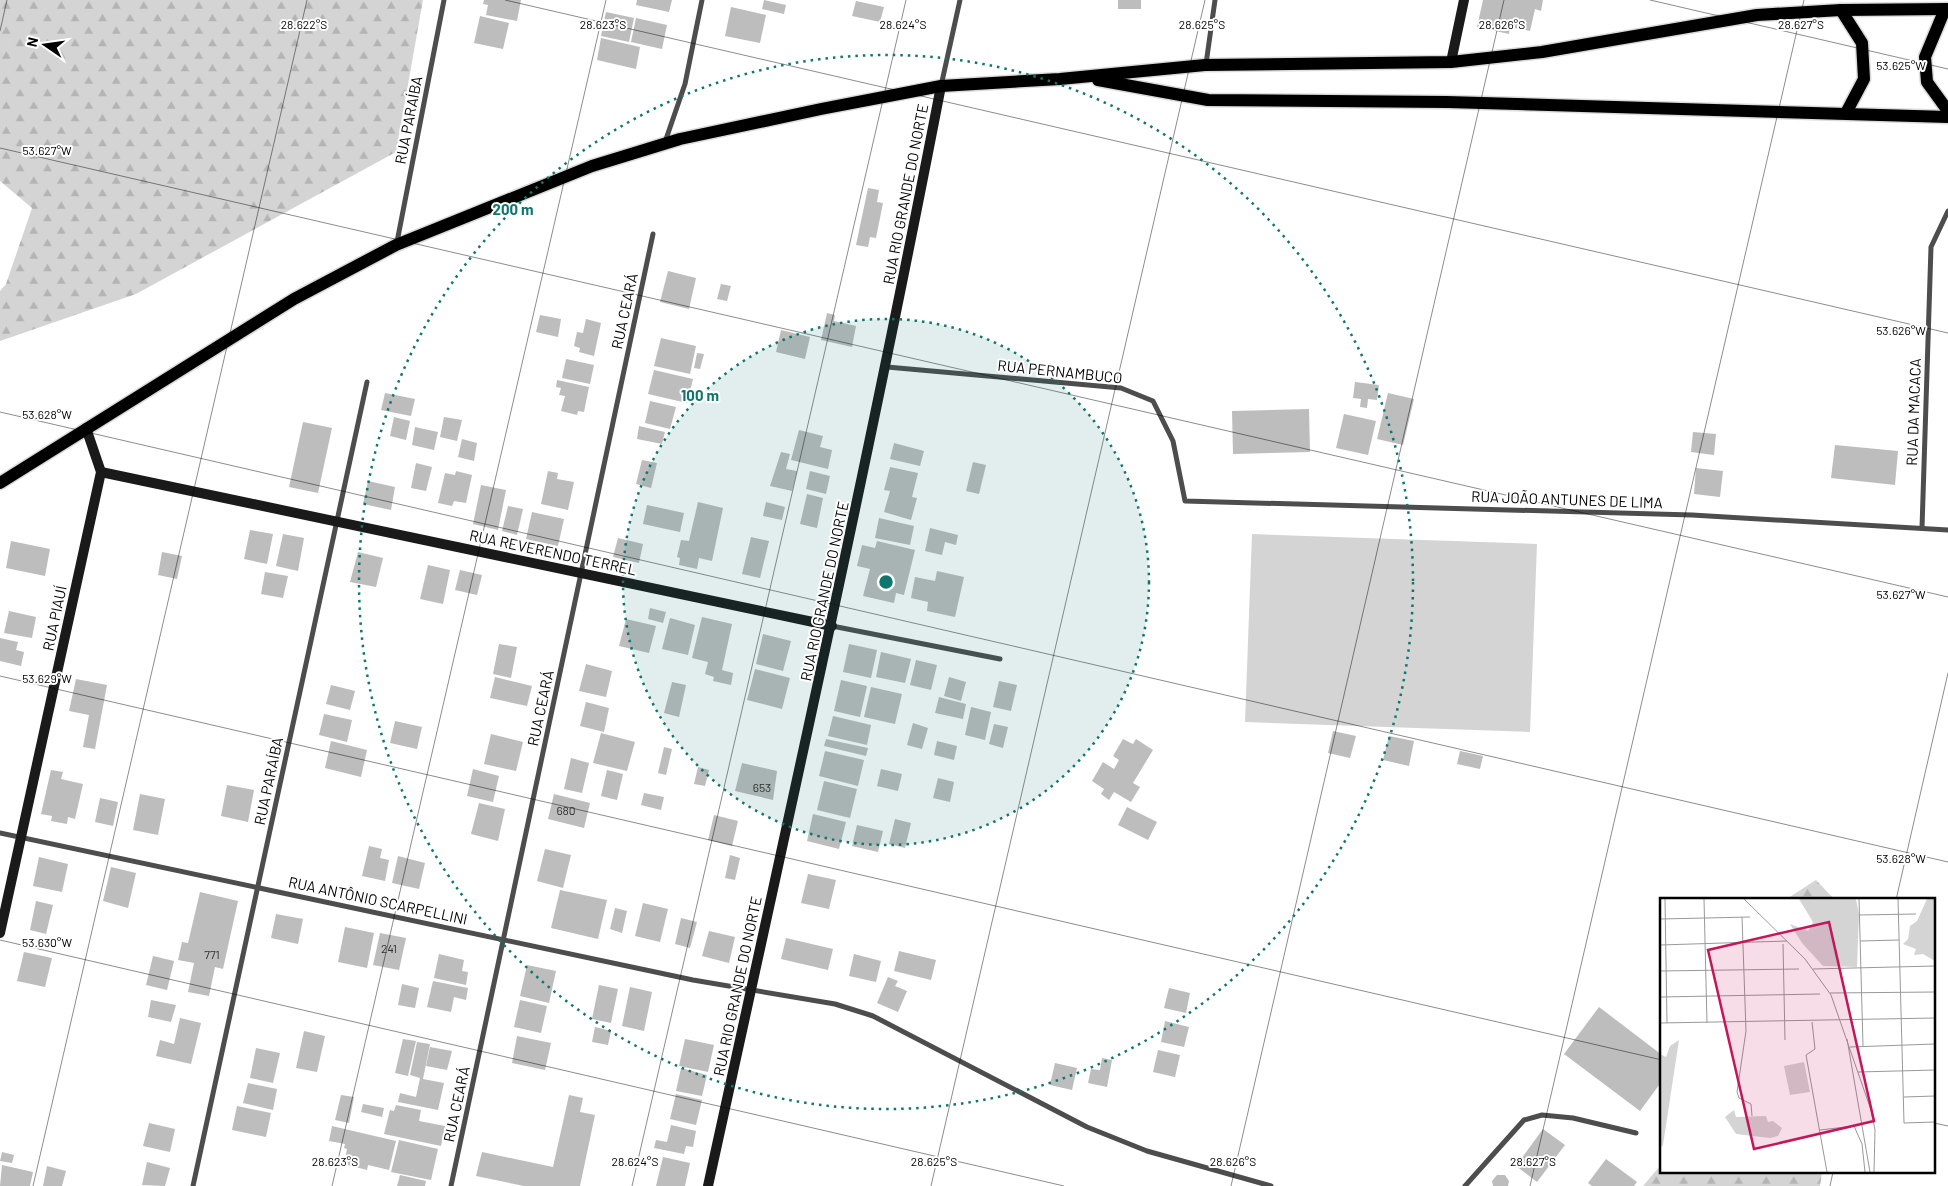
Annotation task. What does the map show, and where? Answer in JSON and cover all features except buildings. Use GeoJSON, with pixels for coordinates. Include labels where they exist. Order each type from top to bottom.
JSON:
{"type":"FeatureCollection","features":[{"type":"Feature","properties":{"kind":"main road"},"geometry":{"type":"LineString","coordinates":[[0,482],[294,299],[396,245],[592,166],[665,144],[821,108],[941,86],[1084,77],[1206,66],[1452,62],[1542,52],[1757,15],[1842,10],[1947,9],[1925,57],[1927,82],[1948,111]]}},
{"type":"Feature","properties":{"kind":"main road"},"geometry":{"type":"LineString","coordinates":[[1842,10],[1862,43],[1864,79],[1846,113]]}},
{"type":"Feature","properties":{"kind":"main road"},"geometry":{"type":"LineString","coordinates":[[1084,77],[1208,100],[1447,102],[1948,117]]}},
{"type":"Feature","properties":{"kind":"street","name":"RUA PARAÍBA"},"geometry":{"type":"LineString","coordinates":[[396,245],[444,0]]}},
{"type":"Feature","properties":{"kind":"street"},"geometry":{"type":"LineString","coordinates":[[665,144],[684,84],[702,0]]}},
{"type":"Feature","properties":{"kind":"street","name":"RUA RIO GRANDE DO NORTE"},"geometry":{"type":"LineString","coordinates":[[708,1186],[832,626],[887,367],[941,86],[960,0]]}},
{"type":"Feature","properties":{"kind":"street"},"geometry":{"type":"LineString","coordinates":[[1206,66],[1215,0]]}},
{"type":"Feature","properties":{"kind":"street"},"geometry":{"type":"LineString","coordinates":[[1452,62],[1464,0]]}},
{"type":"Feature","properties":{"kind":"street","name":"RUA DA MACACA"},"geometry":{"type":"LineString","coordinates":[[1922,528],[1930,247],[1948,211]]}},
{"type":"Feature","properties":{"kind":"street","name":"RUA CEARÁ"},"geometry":{"type":"LineString","coordinates":[[451,1186],[654,234]]}},
{"type":"Feature","properties":{"kind":"street","name":"RUA PERNAMBUCO"},"geometry":{"type":"LineString","coordinates":[[887,367],[1121,388],[1153,401],[1173,441],[1186,501]]}},
{"type":"Feature","properties":{"kind":"street","name":"RUA PARAÍBA"},"geometry":{"type":"LineString","coordinates":[[194,1186],[367,382]]}},
{"type":"Feature","properties":{"kind":"street"},"geometry":{"type":"LineString","coordinates":[[86,428],[101,472]]}},
{"type":"Feature","properties":{"kind":"street","name":"RUA REVERENDO TERREL"},"geometry":{"type":"LineString","coordinates":[[101,472],[832,626],[1000,659]]}},
{"type":"Feature","properties":{"kind":"street","name":"RUA PIAUÍ"},"geometry":{"type":"LineString","coordinates":[[0,933],[101,472]]}},
{"type":"Feature","properties":{"kind":"street","name":"RUA JOÃO ANTUNES DE LIMA"},"geometry":{"type":"LineString","coordinates":[[1186,501],[1692,515],[1948,530]]}},
{"type":"Feature","properties":{"kind":"street","name":"RUA ANTÔNIO SCARPELLINI"},"geometry":{"type":"LineString","coordinates":[[0,834],[693,980],[836,1004],[873,1016],[1087,1127],[1147,1151],[1271,1186]]}},
{"type":"Feature","properties":{"kind":"street"},"geometry":{"type":"LineString","coordinates":[[1465,1186],[1524,1120],[1542,1115],[1573,1118],[1636,1133]]}},
{"type":"Feature","properties":{"kind":"green space"},"geometry":{"type":"Polygon","coordinates":[[[0,0],[423,0],[396,152],[136,294],[0,341],[0,291],[6,284],[32,208],[0,181],[0,0]]]}},
{"type":"Feature","properties":{"kind":"green space"},"geometry":{"type":"Polygon","coordinates":[[[1252,534],[1537,544],[1530,732],[1245,722],[1252,534]]]}},
{"type":"Feature","properties":{"kind":"green space"},"geometry":{"type":"Polygon","coordinates":[[[1816,880],[1833,898],[1788,898],[1816,880]]]}},
{"type":"Feature","properties":{"kind":"green space"},"geometry":{"type":"Polygon","coordinates":[[[1660,1166],[1660,1174],[1822,1174],[1820,1186],[1643,1186],[1660,1166]]]}}]}
